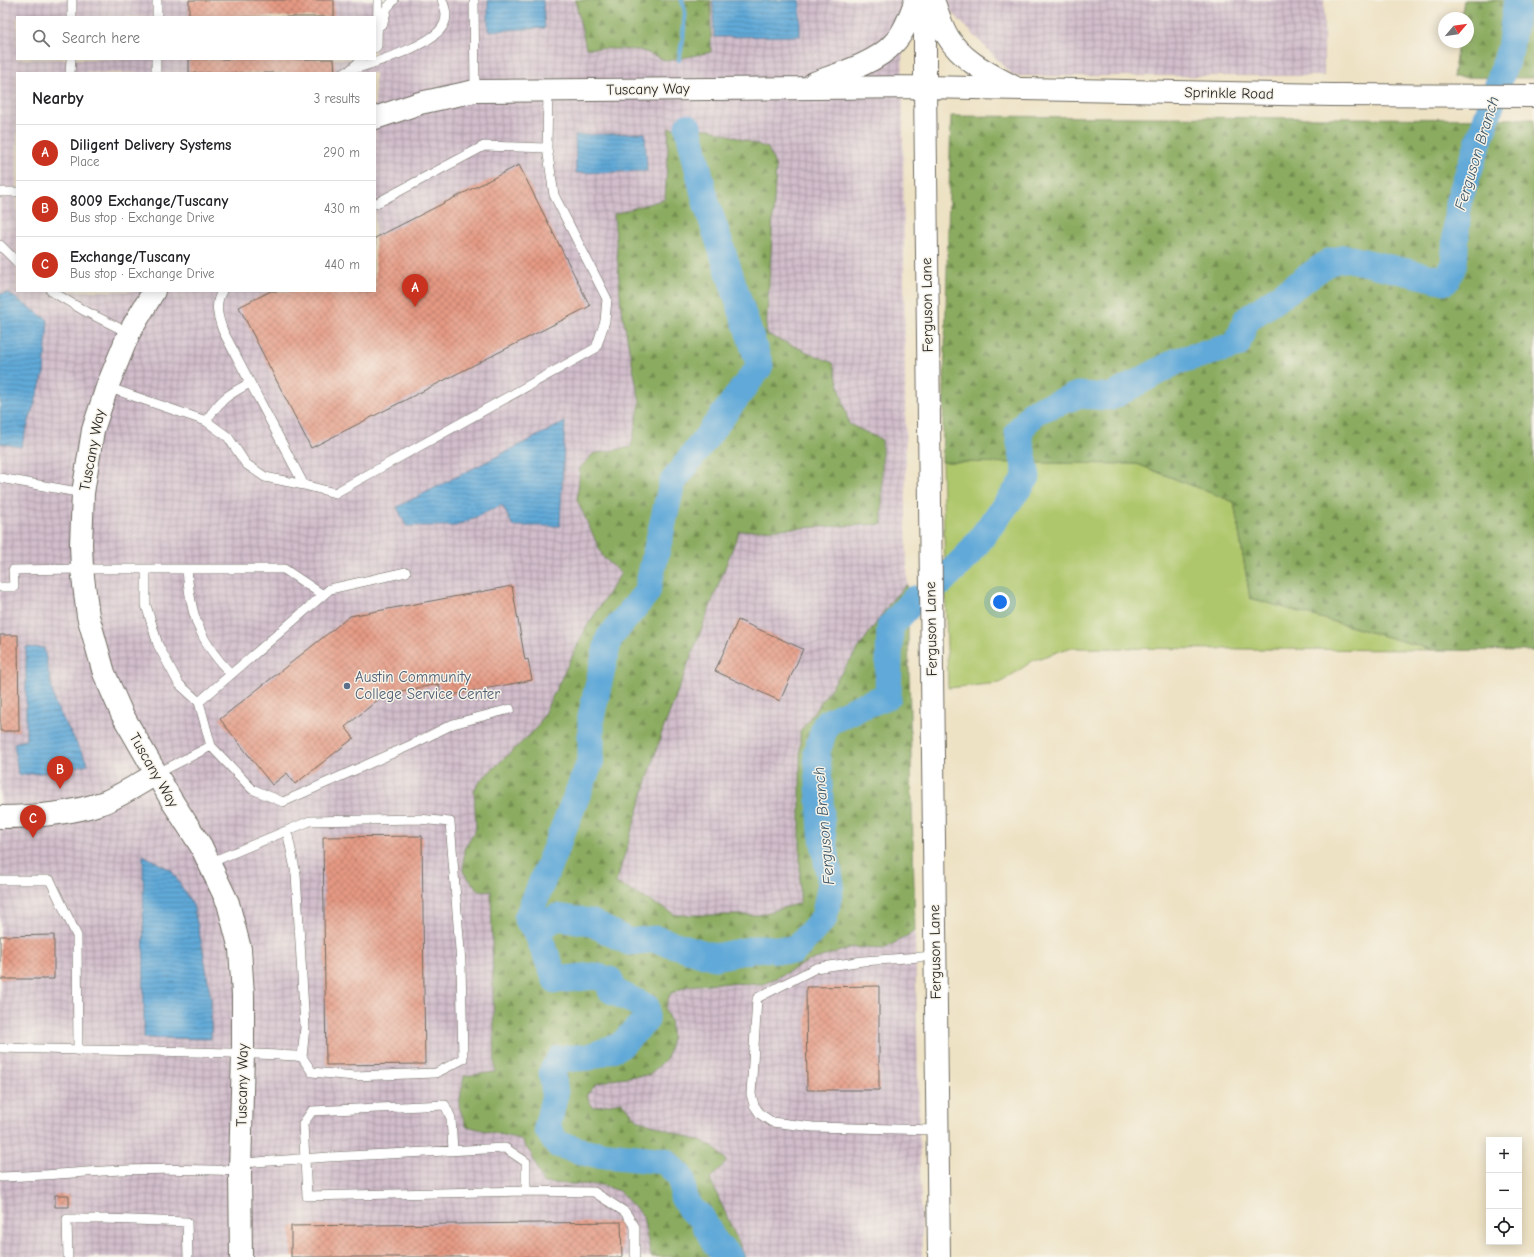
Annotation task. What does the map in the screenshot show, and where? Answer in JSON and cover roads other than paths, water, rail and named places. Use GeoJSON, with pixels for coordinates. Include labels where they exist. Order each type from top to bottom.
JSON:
{"type":"FeatureCollection","features":[{"type":"Feature","properties":{"kind":"street"},"geometry":{"type":"LineString","coordinates":[[801,88],[863,63],[881,54],[893,44],[902,31],[916,0]]}},
{"type":"Feature","properties":{"kind":"street","name":"Ferguson Lane"},"geometry":{"type":"LineString","coordinates":[[925,0],[924,87],[939,1257]]}},
{"type":"Feature","properties":{"kind":"street"},"geometry":{"type":"LineString","coordinates":[[933,0],[943,28],[955,47],[968,60],[1018,89]]}},
{"type":"Feature","properties":{"kind":"street","name":"Tuscany Way"},"geometry":{"type":"LineString","coordinates":[[376,118],[420,103],[475,91],[924,87]]}},
{"type":"Feature","properties":{"kind":"street","name":"Sprinkle Road"},"geometry":{"type":"LineString","coordinates":[[924,87],[1424,96],[1534,96]]}},
{"type":"Feature","properties":{"kind":"street","name":"Tuscany Way"},"geometry":{"type":"LineString","coordinates":[[153,292],[129,333],[107,387],[93,430],[83,493],[80,544],[82,569],[88,616],[104,673],[122,714],[172,801],[201,846],[228,903],[240,948],[243,995],[241,1257]]}},
{"type":"Feature","properties":{"kind":"street"},"geometry":{"type":"LineString","coordinates":[[0,817],[30,817],[71,812],[104,802],[156,774]]}},
{"type":"Feature","properties":{"kind":"lane"},"geometry":{"type":"LineString","coordinates":[[72,0],[72,16]]}},
{"type":"Feature","properties":{"kind":"lane"},"geometry":{"type":"LineString","coordinates":[[157,0],[157,16]]}},
{"type":"Feature","properties":{"kind":"lane"},"geometry":{"type":"LineString","coordinates":[[376,47],[378,0]]}},
{"type":"Feature","properties":{"kind":"lane"},"geometry":{"type":"LineString","coordinates":[[376,28],[383,23],[387,8],[394,0]]}},
{"type":"Feature","properties":{"kind":"lane"},"geometry":{"type":"LineString","coordinates":[[346,72],[413,48],[432,37],[444,24],[446,12],[442,0]]}},
{"type":"Feature","properties":{"kind":"lane"},"geometry":{"type":"LineString","coordinates":[[474,0],[475,91]]}},
{"type":"Feature","properties":{"kind":"lane"},"geometry":{"type":"LineString","coordinates":[[70,72],[71,60]]}},
{"type":"Feature","properties":{"kind":"lane"},"geometry":{"type":"LineString","coordinates":[[156,60],[156,72]]}},
{"type":"Feature","properties":{"kind":"lane"},"geometry":{"type":"LineString","coordinates":[[346,72],[361,60]]}},
{"type":"Feature","properties":{"kind":"lane"},"geometry":{"type":"LineString","coordinates":[[107,387],[206,421],[228,437],[246,464],[265,477],[335,493],[596,348],[605,321],[607,299],[554,195],[547,148],[548,90]]}},
{"type":"Feature","properties":{"kind":"lane"},"geometry":{"type":"LineString","coordinates":[[376,203],[484,146],[547,148]]}},
{"type":"Feature","properties":{"kind":"lane"},"geometry":{"type":"LineString","coordinates":[[0,192],[16,192]]}},
{"type":"Feature","properties":{"kind":"lane"},"geometry":{"type":"LineString","coordinates":[[0,246],[16,261]]}},
{"type":"Feature","properties":{"kind":"lane"},"geometry":{"type":"LineString","coordinates":[[53,292],[83,310],[129,333]]}},
{"type":"Feature","properties":{"kind":"lane"},"geometry":{"type":"LineString","coordinates":[[222,292],[218,299],[217,314],[223,332],[304,485]]}},
{"type":"Feature","properties":{"kind":"lane"},"geometry":{"type":"LineString","coordinates":[[206,421],[216,405],[228,395],[250,383]]}},
{"type":"Feature","properties":{"kind":"lane"},"geometry":{"type":"LineString","coordinates":[[0,478],[83,493]]}},
{"type":"Feature","properties":{"kind":"lane"},"geometry":{"type":"LineString","coordinates":[[146,569],[146,605],[158,645],[179,684],[199,702],[211,746],[252,789],[283,802],[411,745],[453,724],[510,710]]}},
{"type":"Feature","properties":{"kind":"lane"},"geometry":{"type":"LineString","coordinates":[[188,569],[189,596],[197,626],[216,659],[231,674]]}},
{"type":"Feature","properties":{"kind":"lane"},"geometry":{"type":"LineString","coordinates":[[0,587],[14,587],[13,570],[284,569],[323,596]]}},
{"type":"Feature","properties":{"kind":"lane"},"geometry":{"type":"LineString","coordinates":[[199,702],[330,589],[406,572]]}},
{"type":"Feature","properties":{"kind":"lane"},"geometry":{"type":"LineString","coordinates":[[156,774],[211,746]]}},
{"type":"Feature","properties":{"kind":"lane"},"geometry":{"type":"LineString","coordinates":[[209,863],[310,821],[419,819],[450,822],[460,963],[463,1059],[436,1073],[354,1076],[312,1072],[302,1057],[305,1027],[296,882],[287,831]]}},
{"type":"Feature","properties":{"kind":"lane"},"geometry":{"type":"LineString","coordinates":[[0,880],[50,880],[77,936],[78,1051]]}},
{"type":"Feature","properties":{"kind":"lane"},"geometry":{"type":"LineString","coordinates":[[935,956],[863,961],[816,968],[759,997],[757,999],[751,1094],[754,1105],[760,1114],[772,1122],[813,1127],[937,1130]]}},
{"type":"Feature","properties":{"kind":"lane"},"geometry":{"type":"LineString","coordinates":[[0,1048],[78,1051],[243,1053],[302,1057]]}},
{"type":"Feature","properties":{"kind":"lane"},"geometry":{"type":"LineString","coordinates":[[453,1150],[451,1118],[444,1105],[312,1111],[303,1124],[307,1196],[526,1191],[594,1192],[625,1212],[632,1222],[635,1227],[635,1257]]}},
{"type":"Feature","properties":{"kind":"lane"},"geometry":{"type":"LineString","coordinates":[[0,1177],[52,1175],[104,1170],[241,1167],[304,1158],[505,1148],[526,1162],[526,1191]]}},
{"type":"Feature","properties":{"kind":"lane"},"geometry":{"type":"LineString","coordinates":[[68,1257],[67,1219],[187,1222],[188,1257]]}},
{"type":"Feature","properties":{"kind":"water"},"geometry":{"type":"Polygon","coordinates":[[[488,0],[543,0],[545,28],[488,31],[488,0]]]}},
{"type":"Feature","properties":{"kind":"water"},"geometry":{"type":"Polygon","coordinates":[[[713,0],[800,0],[800,36],[714,37],[713,0]]]}},
{"type":"Feature","properties":{"kind":"water"},"geometry":{"type":"Polygon","coordinates":[[[645,133],[647,171],[576,173],[575,135],[645,133]]]}},
{"type":"Feature","properties":{"kind":"water"},"geometry":{"type":"Polygon","coordinates":[[[8,293],[48,320],[44,373],[21,447],[0,443],[0,294],[8,293]]]}},
{"type":"Feature","properties":{"kind":"water"},"geometry":{"type":"Polygon","coordinates":[[[565,422],[560,526],[513,526],[502,505],[456,526],[406,526],[397,507],[565,422]]]}},
{"type":"Feature","properties":{"kind":"water"},"geometry":{"type":"Polygon","coordinates":[[[26,647],[44,648],[55,704],[88,764],[53,772],[18,775],[14,743],[26,740],[26,647]]]}},
{"type":"Feature","properties":{"kind":"water"},"geometry":{"type":"Polygon","coordinates":[[[143,855],[171,870],[193,905],[203,950],[211,999],[211,1039],[144,1038],[143,855]]]}},
{"type":"Feature","properties":{"kind":"waterway"},"geometry":{"type":"LineString","coordinates":[[679,60],[683,38],[685,12],[682,0]]}},
{"type":"Feature","properties":{"kind":"waterway","name":"Ferguson Branch"},"geometry":{"type":"LineString","coordinates":[[940,583],[969,554],[1027,477],[1018,432],[1034,412],[1078,395],[1111,397],[1177,361],[1237,345],[1246,320],[1329,262],[1346,258],[1446,281],[1454,265],[1458,203],[1510,49],[1517,0]]}},
{"type":"Feature","properties":{"kind":"waterway"},"geometry":{"type":"LineString","coordinates":[[688,127],[706,202],[760,366],[672,483],[647,592],[609,638],[591,717],[591,760],[527,919],[536,930],[556,980],[594,976],[610,980],[611,990],[646,1007],[646,1020],[620,1046],[589,1057],[560,1059],[552,1072],[555,1094],[547,1128],[557,1144],[588,1153],[665,1161],[682,1178],[683,1197],[691,1210],[701,1217],[716,1245],[730,1257]]}},
{"type":"Feature","properties":{"kind":"waterway","name":"Ferguson Branch"},"geometry":{"type":"LineString","coordinates":[[536,930],[557,917],[590,922],[629,942],[655,939],[715,957],[760,948],[794,951],[824,918],[831,884],[822,831],[817,752],[826,723],[888,696],[890,627],[915,599]]}},
{"type":"Feature","properties":{"kind":"place","name":"Diligent Delivery Systems"},"geometry":{"type":"Point","coordinates":[415,307]}},
{"type":"Feature","properties":{"kind":"place","name":"Austin Community College Service Center"},"geometry":{"type":"Point","coordinates":[347,686]}},
{"type":"Feature","properties":{"kind":"place","name":"8009 Exchange/Tuscany"},"geometry":{"type":"Point","coordinates":[60,789]}},
{"type":"Feature","properties":{"kind":"place","name":"Exchange/Tuscany"},"geometry":{"type":"Point","coordinates":[33,838]}}]}
